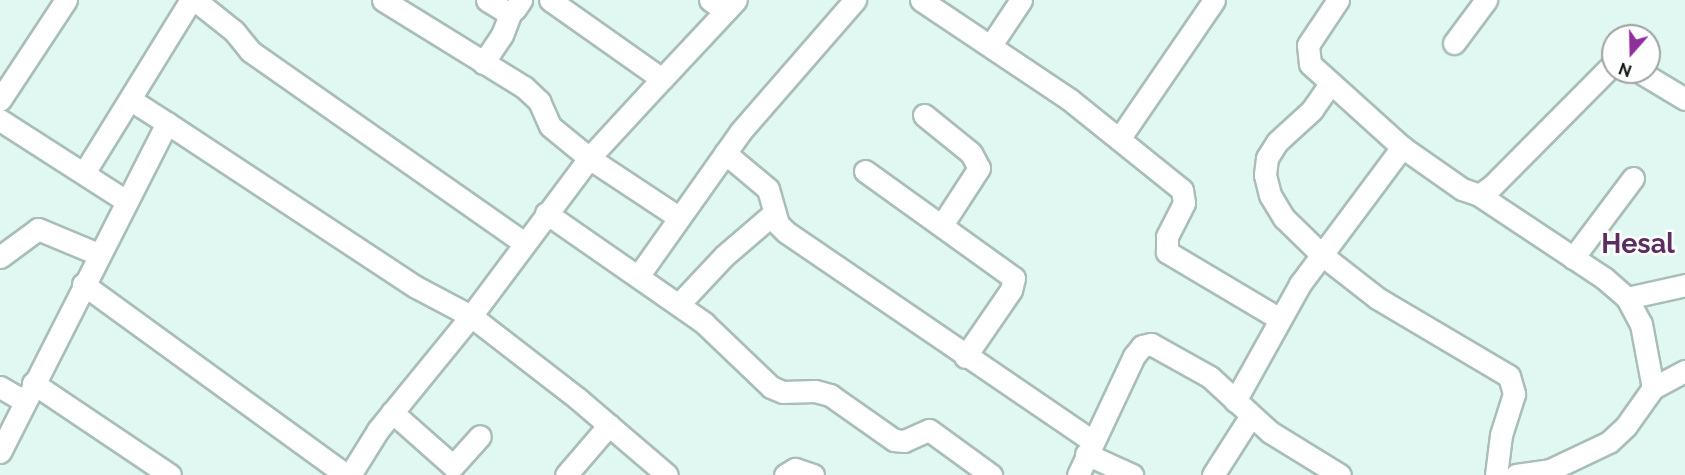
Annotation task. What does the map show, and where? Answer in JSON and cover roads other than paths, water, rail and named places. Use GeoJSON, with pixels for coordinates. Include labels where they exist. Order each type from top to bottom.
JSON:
{"type":"FeatureCollection","features":[{"type":"Feature","properties":{"kind":"street"},"geometry":{"type":"LineString","coordinates":[[0,100],[66,0]]}},
{"type":"Feature","properties":{"kind":"street"},"geometry":{"type":"LineString","coordinates":[[84,173],[193,0],[234,31],[250,51],[524,243]]}},
{"type":"Feature","properties":{"kind":"street"},"geometry":{"type":"LineString","coordinates":[[383,0],[533,94],[550,126],[589,158],[678,218]]}},
{"type":"Feature","properties":{"kind":"street"},"geometry":{"type":"LineString","coordinates":[[483,63],[502,35],[516,6],[487,0]]}},
{"type":"Feature","properties":{"kind":"street"},"geometry":{"type":"LineString","coordinates":[[550,0],[662,78]]}},
{"type":"Feature","properties":{"kind":"street"},"geometry":{"type":"LineString","coordinates":[[639,275],[725,153],[855,0]]}},
{"type":"Feature","properties":{"kind":"street"},"geometry":{"type":"LineString","coordinates":[[921,0],[991,45],[1119,139],[1185,196],[1167,237],[1167,252],[1278,318]]}},
{"type":"Feature","properties":{"kind":"street"},"geometry":{"type":"LineString","coordinates":[[991,45],[1021,0]]}},
{"type":"Feature","properties":{"kind":"street"},"geometry":{"type":"LineString","coordinates":[[1119,139],[1214,0]]}},
{"type":"Feature","properties":{"kind":"street"},"geometry":{"type":"LineString","coordinates":[[1338,0],[1314,33],[1306,55],[1310,64],[1401,147],[1462,189],[1479,195],[1573,258],[1627,298],[1641,324],[1653,388]]}},
{"type":"Feature","properties":{"kind":"street"},"geometry":{"type":"LineString","coordinates":[[1454,43],[1486,0]]}},
{"type":"Feature","properties":{"kind":"street"},"geometry":{"type":"LineString","coordinates":[[350,475],[392,412],[471,316],[589,158],[662,78],[724,4]]}},
{"type":"Feature","properties":{"kind":"street"},"geometry":{"type":"LineString","coordinates":[[1479,195],[1492,186],[1601,76]]}},
{"type":"Feature","properties":{"kind":"street"},"geometry":{"type":"LineString","coordinates":[[1661,82],[1682,92]]}},
{"type":"Feature","properties":{"kind":"street"},"geometry":{"type":"LineString","coordinates":[[1330,84],[1296,128],[1277,142],[1266,158],[1265,175],[1270,195],[1284,218],[1322,255],[1397,312],[1509,376],[1514,394],[1501,435],[1496,475]]}},
{"type":"Feature","properties":{"kind":"street"},"geometry":{"type":"LineString","coordinates":[[131,100],[416,287],[471,316],[609,424],[667,475]]}},
{"type":"Feature","properties":{"kind":"street"},"geometry":{"type":"LineString","coordinates":[[924,115],[971,153],[980,168],[942,225]]}},
{"type":"Feature","properties":{"kind":"street"},"geometry":{"type":"LineString","coordinates":[[0,120],[126,201]]}},
{"type":"Feature","properties":{"kind":"street"},"geometry":{"type":"LineString","coordinates":[[0,451],[98,254],[167,123]]}},
{"type":"Feature","properties":{"kind":"street"},"geometry":{"type":"LineString","coordinates":[[1235,401],[1278,318],[1401,147]]}},
{"type":"Feature","properties":{"kind":"street"},"geometry":{"type":"LineString","coordinates":[[725,153],[768,189],[774,213],[786,232],[1089,448],[1132,475]]}},
{"type":"Feature","properties":{"kind":"street"},"geometry":{"type":"LineString","coordinates":[[865,171],[1014,278],[1011,290],[964,357]]}},
{"type":"Feature","properties":{"kind":"street"},"geometry":{"type":"LineString","coordinates":[[1573,258],[1633,178]]}},
{"type":"Feature","properties":{"kind":"street"},"geometry":{"type":"LineString","coordinates":[[546,213],[680,304],[725,341],[771,387],[783,392],[815,391],[830,395],[894,440],[904,441],[928,430],[991,475]]}},
{"type":"Feature","properties":{"kind":"street"},"geometry":{"type":"LineString","coordinates":[[680,304],[724,256],[774,213]]}},
{"type":"Feature","properties":{"kind":"street"},"geometry":{"type":"LineString","coordinates":[[3,250],[38,229],[98,254]]}},
{"type":"Feature","properties":{"kind":"street"},"geometry":{"type":"LineString","coordinates":[[83,284],[346,475]]}},
{"type":"Feature","properties":{"kind":"street"},"geometry":{"type":"LineString","coordinates":[[1627,298],[1685,285]]}},
{"type":"Feature","properties":{"kind":"street"},"geometry":{"type":"LineString","coordinates":[[1078,475],[1089,448],[1142,346],[1162,348],[1210,378],[1250,417],[1340,475]]}},
{"type":"Feature","properties":{"kind":"street"},"geometry":{"type":"LineString","coordinates":[[1527,474],[1551,470],[1609,442],[1626,426],[1653,388],[1685,372]]}},
{"type":"Feature","properties":{"kind":"street"},"geometry":{"type":"LineString","coordinates":[[0,387],[28,392],[170,475]]}},
{"type":"Feature","properties":{"kind":"street"},"geometry":{"type":"LineString","coordinates":[[392,412],[453,466],[480,436]]}},
{"type":"Feature","properties":{"kind":"street"},"geometry":{"type":"LineString","coordinates":[[1213,475],[1250,417]]}},
{"type":"Feature","properties":{"kind":"street"},"geometry":{"type":"LineString","coordinates":[[566,475],[609,424]]}},
{"type":"Feature","properties":{"kind":"street"},"geometry":{"type":"LineString","coordinates":[[785,475],[795,469],[813,475]]}},
{"type":"Feature","properties":{"kind":"district","name":"Hesal"},"geometry":{"type":"Point","coordinates":[1638,244]}}]}
